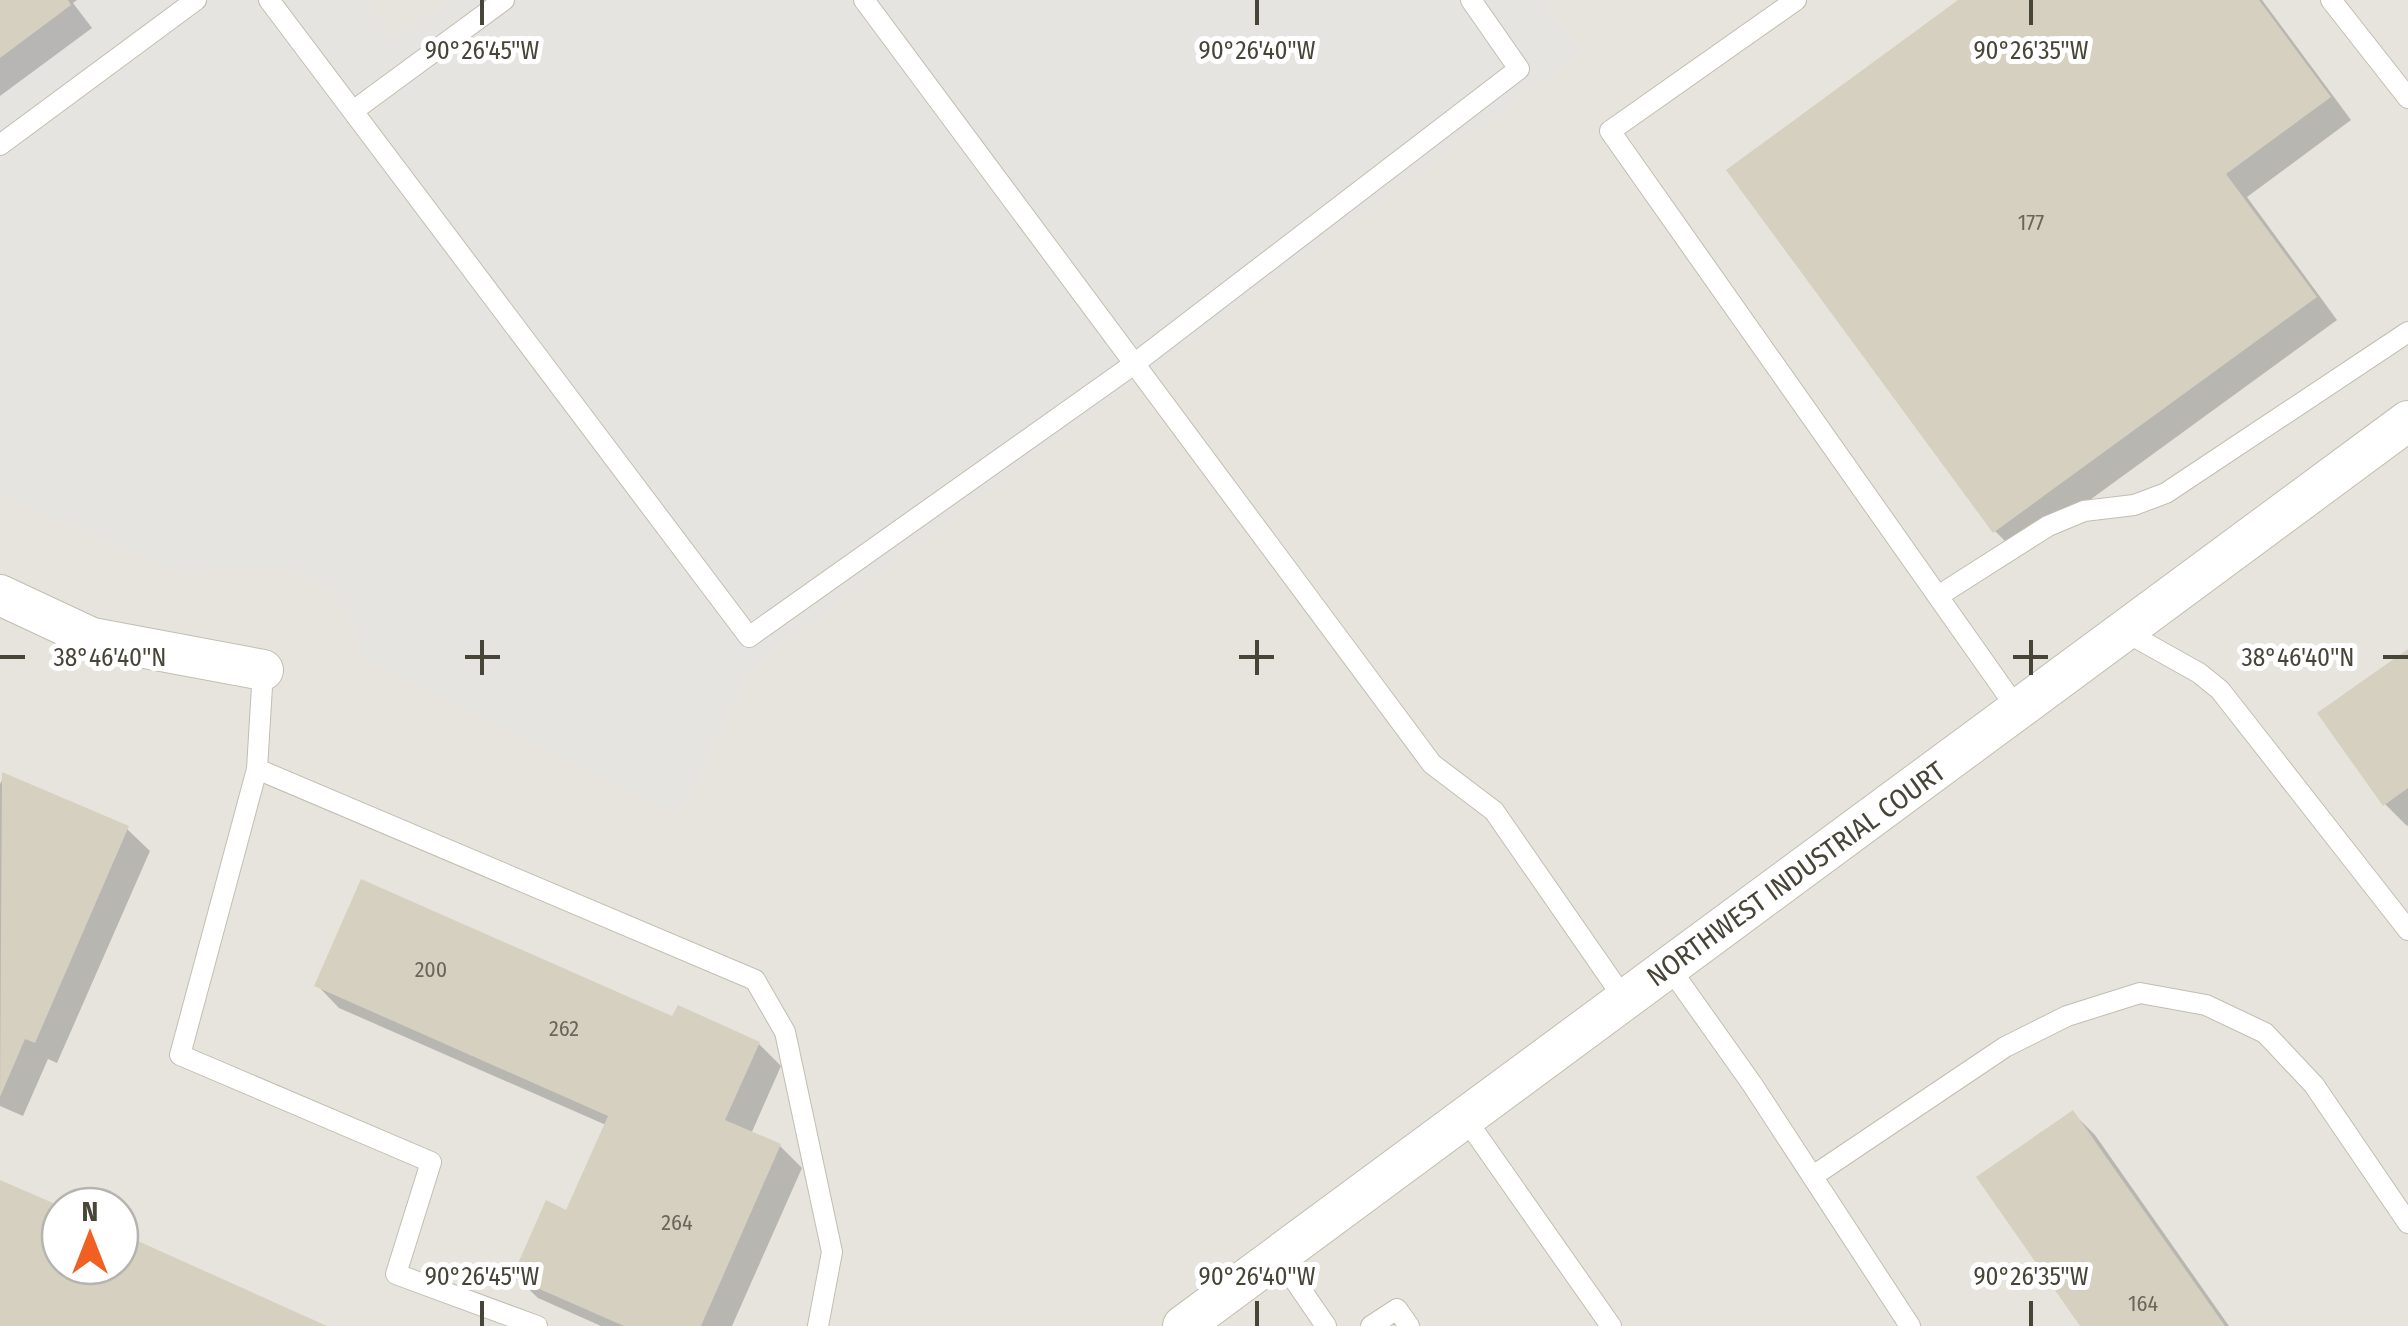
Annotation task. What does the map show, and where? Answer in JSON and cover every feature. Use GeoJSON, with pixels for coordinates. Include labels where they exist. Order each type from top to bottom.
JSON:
{"type":"FeatureCollection","features":[{"type":"Feature","properties":{"kind":"street","name":"NORTHWEST INDUSTRIAL COURT"},"geometry":{"type":"LineString","coordinates":[[1183,1326],[2408,421]]}},
{"type":"Feature","properties":{"kind":"street"},"geometry":{"type":"LineString","coordinates":[[0,596],[92,638],[263,670]]}},
{"type":"Feature","properties":{"kind":"lane"},"geometry":{"type":"LineString","coordinates":[[0,145],[196,0]]}},
{"type":"Feature","properties":{"kind":"lane"},"geometry":{"type":"LineString","coordinates":[[270,0],[749,637],[1134,364],[1520,68],[1472,0]]}},
{"type":"Feature","properties":{"kind":"lane"},"geometry":{"type":"LineString","coordinates":[[353,110],[504,0]]}},
{"type":"Feature","properties":{"kind":"lane"},"geometry":{"type":"LineString","coordinates":[[864,0],[1432,764],[1494,811],[1625,1000]]}},
{"type":"Feature","properties":{"kind":"lane"},"geometry":{"type":"LineString","coordinates":[[1796,0],[1610,131],[2018,710]]}},
{"type":"Feature","properties":{"kind":"lane"},"geometry":{"type":"LineString","coordinates":[[2331,0],[2408,98]]}},
{"type":"Feature","properties":{"kind":"lane"},"geometry":{"type":"LineString","coordinates":[[1938,596],[2048,526],[2084,511],[2134,504],[2166,493],[2408,332]]}},
{"type":"Feature","properties":{"kind":"lane"},"geometry":{"type":"LineString","coordinates":[[2124,631],[2199,672],[2220,690],[2408,930]]}},
{"type":"Feature","properties":{"kind":"lane"},"geometry":{"type":"LineString","coordinates":[[263,670],[256,770],[180,1055],[430,1162],[396,1274],[537,1326]]}},
{"type":"Feature","properties":{"kind":"lane"},"geometry":{"type":"LineString","coordinates":[[256,770],[755,980],[785,1032],[832,1252],[818,1326]]}},
{"type":"Feature","properties":{"kind":"lane"},"geometry":{"type":"LineString","coordinates":[[1670,967],[1752,1084],[1910,1326]]}},
{"type":"Feature","properties":{"kind":"lane"},"geometry":{"type":"LineString","coordinates":[[1813,1176],[2005,1046],[2068,1016],[2140,993],[2206,1005],[2266,1033],[2314,1085],[2408,1224]]}},
{"type":"Feature","properties":{"kind":"lane"},"geometry":{"type":"LineString","coordinates":[[1465,1118],[1611,1326]]}},
{"type":"Feature","properties":{"kind":"lane"},"geometry":{"type":"LineString","coordinates":[[1278,1256],[1326,1326]]}},
{"type":"Feature","properties":{"kind":"lane"},"geometry":{"type":"LineString","coordinates":[[1372,1326],[1397,1309],[1409,1326]]}},
{"type":"Feature","properties":{"kind":"shaded area"},"geometry":{"type":"Polygon","coordinates":[[[0,0],[2408,0],[2408,1326],[0,1326],[0,0]]]}},
{"type":"Feature","properties":{"kind":"shaded area"},"geometry":{"type":"Polygon","coordinates":[[[83,0],[364,0],[394,40],[448,0],[1543,0],[1581,52],[754,665],[680,814],[364,658],[349,613],[324,586],[280,566],[238,566],[182,574],[0,493],[0,61],[83,0]]]}},
{"type":"Feature","properties":{"kind":"building"},"geometry":{"type":"Polygon","coordinates":[[[0,0],[68,0],[71,5],[0,58],[0,0]]]}},
{"type":"Feature","properties":{"kind":"building"},"geometry":{"type":"Polygon","coordinates":[[[1958,0],[2259,0],[2331,97],[2226,174],[2317,297],[1993,533],[1726,170],[1958,0]]]}},
{"type":"Feature","properties":{"kind":"building"},"geometry":{"type":"Polygon","coordinates":[[[2408,649],[2408,788],[2383,806],[2317,713],[2408,649]]]}},
{"type":"Feature","properties":{"kind":"building"},"geometry":{"type":"Polygon","coordinates":[[[2,772],[129,826],[35,1043],[25,1039],[0,1097],[2,772]]]}},
{"type":"Feature","properties":{"kind":"building"},"geometry":{"type":"Polygon","coordinates":[[[361,879],[672,1016],[678,1005],[760,1042],[725,1120],[781,1144],[701,1326],[624,1326],[512,1277],[546,1200],[566,1210],[608,1116],[314,986],[361,879]]]}},
{"type":"Feature","properties":{"kind":"building"},"geometry":{"type":"Polygon","coordinates":[[[2073,1110],[2225,1326],[2080,1326],[1976,1177],[2073,1110]]]}},
{"type":"Feature","properties":{"kind":"building"},"geometry":{"type":"Polygon","coordinates":[[[0,1180],[40,1197],[40,1286],[140,1286],[140,1242],[327,1326],[0,1326],[0,1180]]]}}]}
